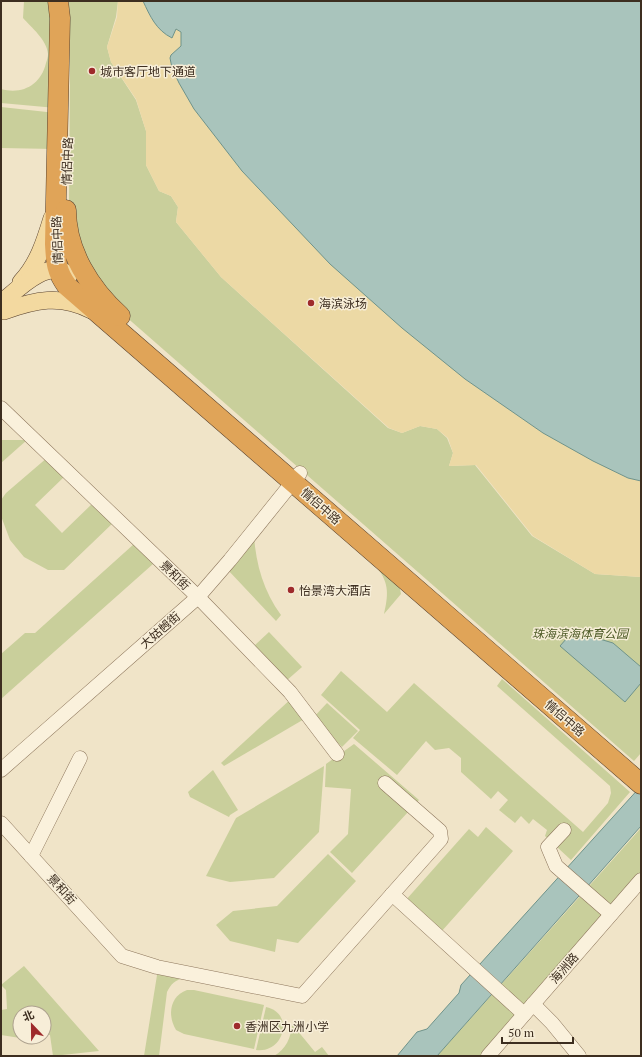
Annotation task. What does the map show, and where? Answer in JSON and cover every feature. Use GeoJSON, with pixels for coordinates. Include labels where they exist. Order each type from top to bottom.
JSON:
{"type":"FeatureCollection","features":[{"type":"Feature","properties":{"kind":"highway","name":"情侶中路"},"geometry":{"type":"LineString","coordinates":[[58,1],[60,18],[61,208],[70,241],[78,262],[107,313]]}},
{"type":"Feature","properties":{"kind":"highway","name":"情侶中路"},"geometry":{"type":"LineString","coordinates":[[61,208],[70,84],[70,1]]}},
{"type":"Feature","properties":{"kind":"highway","name":"情侣中路"},"geometry":{"type":"LineString","coordinates":[[61,208],[55,236],[55,268],[67,286],[107,313],[640,778]]}},
{"type":"Feature","properties":{"kind":"main road"},"geometry":{"type":"LineString","coordinates":[[3,307],[34,265],[61,208]]}},
{"type":"Feature","properties":{"kind":"main road"},"geometry":{"type":"LineString","coordinates":[[3,307],[35,286],[55,268]]}},
{"type":"Feature","properties":{"kind":"main road"},"geometry":{"type":"LineString","coordinates":[[3,307],[60,300],[107,313]]}},
{"type":"Feature","properties":{"kind":"street","name":"景和街"},"geometry":{"type":"LineString","coordinates":[[1,408],[198,596],[290,692],[337,754]]}},
{"type":"Feature","properties":{"kind":"street","name":"大姑乸街"},"geometry":{"type":"LineString","coordinates":[[1,770],[198,596],[230,560],[297,478]]}},
{"type":"Feature","properties":{"kind":"street"},"geometry":{"type":"LineString","coordinates":[[31,856],[80,758]]}},
{"type":"Feature","properties":{"kind":"street"},"geometry":{"type":"LineString","coordinates":[[385,783],[440,831],[441,839],[392,894],[498,991],[552,1023],[579,1056]]}},
{"type":"Feature","properties":{"kind":"street","name":"景和街"},"geometry":{"type":"LineString","coordinates":[[1,823],[122,956],[158,967],[302,996],[392,894]]}},
{"type":"Feature","properties":{"kind":"street"},"geometry":{"type":"LineString","coordinates":[[564,830],[548,847],[556,866],[611,914]]}},
{"type":"Feature","properties":{"kind":"street","name":"海洲路"},"geometry":{"type":"LineString","coordinates":[[488,1056],[641,880]]}},
{"type":"Feature","properties":{"kind":"green space"},"geometry":{"type":"Polygon","coordinates":[[[24,1],[57,1],[56,108],[1,103],[1,89],[16,91],[30,86],[40,77],[48,57],[47,49],[42,39],[23,18],[24,1]]]}},
{"type":"Feature","properties":{"kind":"green space","name":"珠海滨海体育公园"},"geometry":{"type":"Polygon","coordinates":[[[69,1],[118,1],[116,17],[107,47],[111,62],[136,100],[146,131],[146,165],[159,191],[171,196],[178,207],[176,222],[221,277],[388,428],[402,433],[420,426],[437,429],[447,438],[453,453],[449,466],[475,465],[532,536],[595,574],[641,577],[641,753],[634,761],[124,315],[91,279],[69,204],[69,1]]]}},
{"type":"Feature","properties":{"kind":"green space"},"geometry":{"type":"Polygon","coordinates":[[[1,107],[56,113],[54,149],[1,148],[1,107]]]}},
{"type":"Feature","properties":{"kind":"green space"},"geometry":{"type":"Polygon","coordinates":[[[1,440],[27,440],[1,463],[1,440]]]}},
{"type":"Feature","properties":{"kind":"green space"},"geometry":{"type":"Polygon","coordinates":[[[48,457],[65,476],[35,505],[62,533],[95,501],[115,521],[64,570],[48,570],[24,557],[10,540],[1,516],[1,500],[6,493],[48,457]]]}},
{"type":"Feature","properties":{"kind":"green space"},"geometry":{"type":"Polygon","coordinates":[[[254,536],[262,578],[270,597],[281,615],[276,621],[227,569],[254,536]]]}},
{"type":"Feature","properties":{"kind":"green space"},"geometry":{"type":"Polygon","coordinates":[[[134,544],[153,564],[1,699],[1,654],[25,633],[35,633],[134,544]]]}},
{"type":"Feature","properties":{"kind":"green space"},"geometry":{"type":"Polygon","coordinates":[[[377,568],[399,584],[401,594],[384,614],[387,590],[384,579],[377,568]]]}},
{"type":"Feature","properties":{"kind":"green space"},"geometry":{"type":"Polygon","coordinates":[[[269,632],[302,667],[286,681],[254,646],[269,632]]]}},
{"type":"Feature","properties":{"kind":"green space"},"geometry":{"type":"Polygon","coordinates":[[[341,671],[387,712],[414,683],[583,832],[608,803],[611,793],[610,786],[497,686],[502,679],[630,792],[571,860],[545,836],[547,830],[533,819],[529,824],[521,816],[515,823],[499,810],[508,800],[498,791],[491,799],[461,772],[461,758],[449,748],[435,750],[426,741],[397,775],[353,738],[360,730],[321,695],[341,671]]]}},
{"type":"Feature","properties":{"kind":"green space"},"geometry":{"type":"Polygon","coordinates":[[[292,698],[306,718],[224,766],[221,763],[292,698]]]}},
{"type":"Feature","properties":{"kind":"green space"},"geometry":{"type":"Polygon","coordinates":[[[327,703],[358,731],[342,747],[312,719],[327,703]]]}},
{"type":"Feature","properties":{"kind":"green space"},"geometry":{"type":"Polygon","coordinates":[[[354,744],[419,800],[352,873],[330,852],[348,834],[351,789],[325,787],[326,764],[354,744]]]}},
{"type":"Feature","properties":{"kind":"green space"},"geometry":{"type":"Polygon","coordinates":[[[324,766],[319,832],[274,878],[230,882],[206,876],[236,818],[324,766]]]}},
{"type":"Feature","properties":{"kind":"green space"},"geometry":{"type":"Polygon","coordinates":[[[213,770],[238,810],[229,817],[190,797],[188,792],[213,770]]]}},
{"type":"Feature","properties":{"kind":"green space"},"geometry":{"type":"Polygon","coordinates":[[[486,827],[513,851],[441,932],[405,901],[469,829],[478,837],[486,827]]]}},
{"type":"Feature","properties":{"kind":"green space"},"geometry":{"type":"Polygon","coordinates":[[[641,828],[641,875],[487,1056],[437,1056],[641,828]]]}},
{"type":"Feature","properties":{"kind":"green space"},"geometry":{"type":"Polygon","coordinates":[[[328,854],[356,881],[298,943],[277,939],[275,952],[230,941],[216,925],[233,911],[277,906],[328,854]]]}},
{"type":"Feature","properties":{"kind":"green space"},"geometry":{"type":"Polygon","coordinates":[[[24,966],[99,1051],[53,1056],[51,1045],[52,1005],[12,1005],[12,1037],[1,1035],[1,1010],[7,1009],[6,990],[1,985],[24,966]]]}},
{"type":"Feature","properties":{"kind":"green space"},"geometry":{"type":"Polygon","coordinates":[[[158,969],[184,978],[174,983],[167,992],[159,1056],[144,1056],[158,969]]]}},
{"type":"Feature","properties":{"kind":"green space"},"geometry":{"type":"Polygon","coordinates":[[[187,990],[194,990],[264,1005],[254,1049],[184,1034],[176,1030],[173,1024],[171,1012],[172,1007],[177,997],[187,990]]]}},
{"type":"Feature","properties":{"kind":"green space"},"geometry":{"type":"Polygon","coordinates":[[[266,1007],[275,1011],[281,1017],[283,1024],[282,1032],[279,1040],[273,1046],[266,1050],[256,1050],[266,1007]]]}},
{"type":"Feature","properties":{"kind":"green space"},"geometry":{"type":"Polygon","coordinates":[[[292,1024],[315,1052],[322,1047],[329,1056],[274,1056],[282,1050],[287,1043],[292,1024]]]}},
{"type":"Feature","properties":{"kind":"sand","name":"海滨泳场"},"geometry":{"type":"Polygon","coordinates":[[[118,1],[143,1],[151,18],[174,34],[176,29],[181,32],[181,46],[179,48],[242,171],[276,206],[465,379],[543,433],[628,478],[641,481],[641,577],[595,574],[533,536],[476,465],[449,466],[453,453],[448,438],[437,429],[420,426],[402,433],[389,428],[221,277],[176,222],[178,207],[171,196],[159,191],[146,165],[146,131],[136,99],[111,62],[107,47],[117,17],[118,1]]]}},
{"type":"Feature","properties":{"kind":"water"},"geometry":{"type":"Polygon","coordinates":[[[143,1],[641,1],[641,481],[628,478],[593,461],[543,433],[465,379],[402,328],[330,264],[242,171],[194,109],[179,83],[172,68],[170,58],[171,55],[181,46],[181,32],[176,29],[172,38],[166,35],[151,17],[143,1]]]}},
{"type":"Feature","properties":{"kind":"water"},"geometry":{"type":"Polygon","coordinates":[[[573,631],[613,643],[641,667],[641,683],[625,702],[560,646],[573,631]]]}},
{"type":"Feature","properties":{"kind":"water"},"geometry":{"type":"Polygon","coordinates":[[[641,786],[641,826],[437,1056],[397,1056],[417,1032],[427,1029],[459,993],[461,985],[641,786]]]}},
{"type":"Feature","properties":{"kind":"place","name":"城市客厅地下通道"},"geometry":{"type":"Point","coordinates":[92,71]}},
{"type":"Feature","properties":{"kind":"place","name":"海滨泳场"},"geometry":{"type":"Point","coordinates":[311,303]}},
{"type":"Feature","properties":{"kind":"place","name":"怡景湾大酒店"},"geometry":{"type":"Point","coordinates":[291,590]}},
{"type":"Feature","properties":{"kind":"place","name":"香洲区九洲小学"},"geometry":{"type":"Point","coordinates":[237,1026]}}]}
